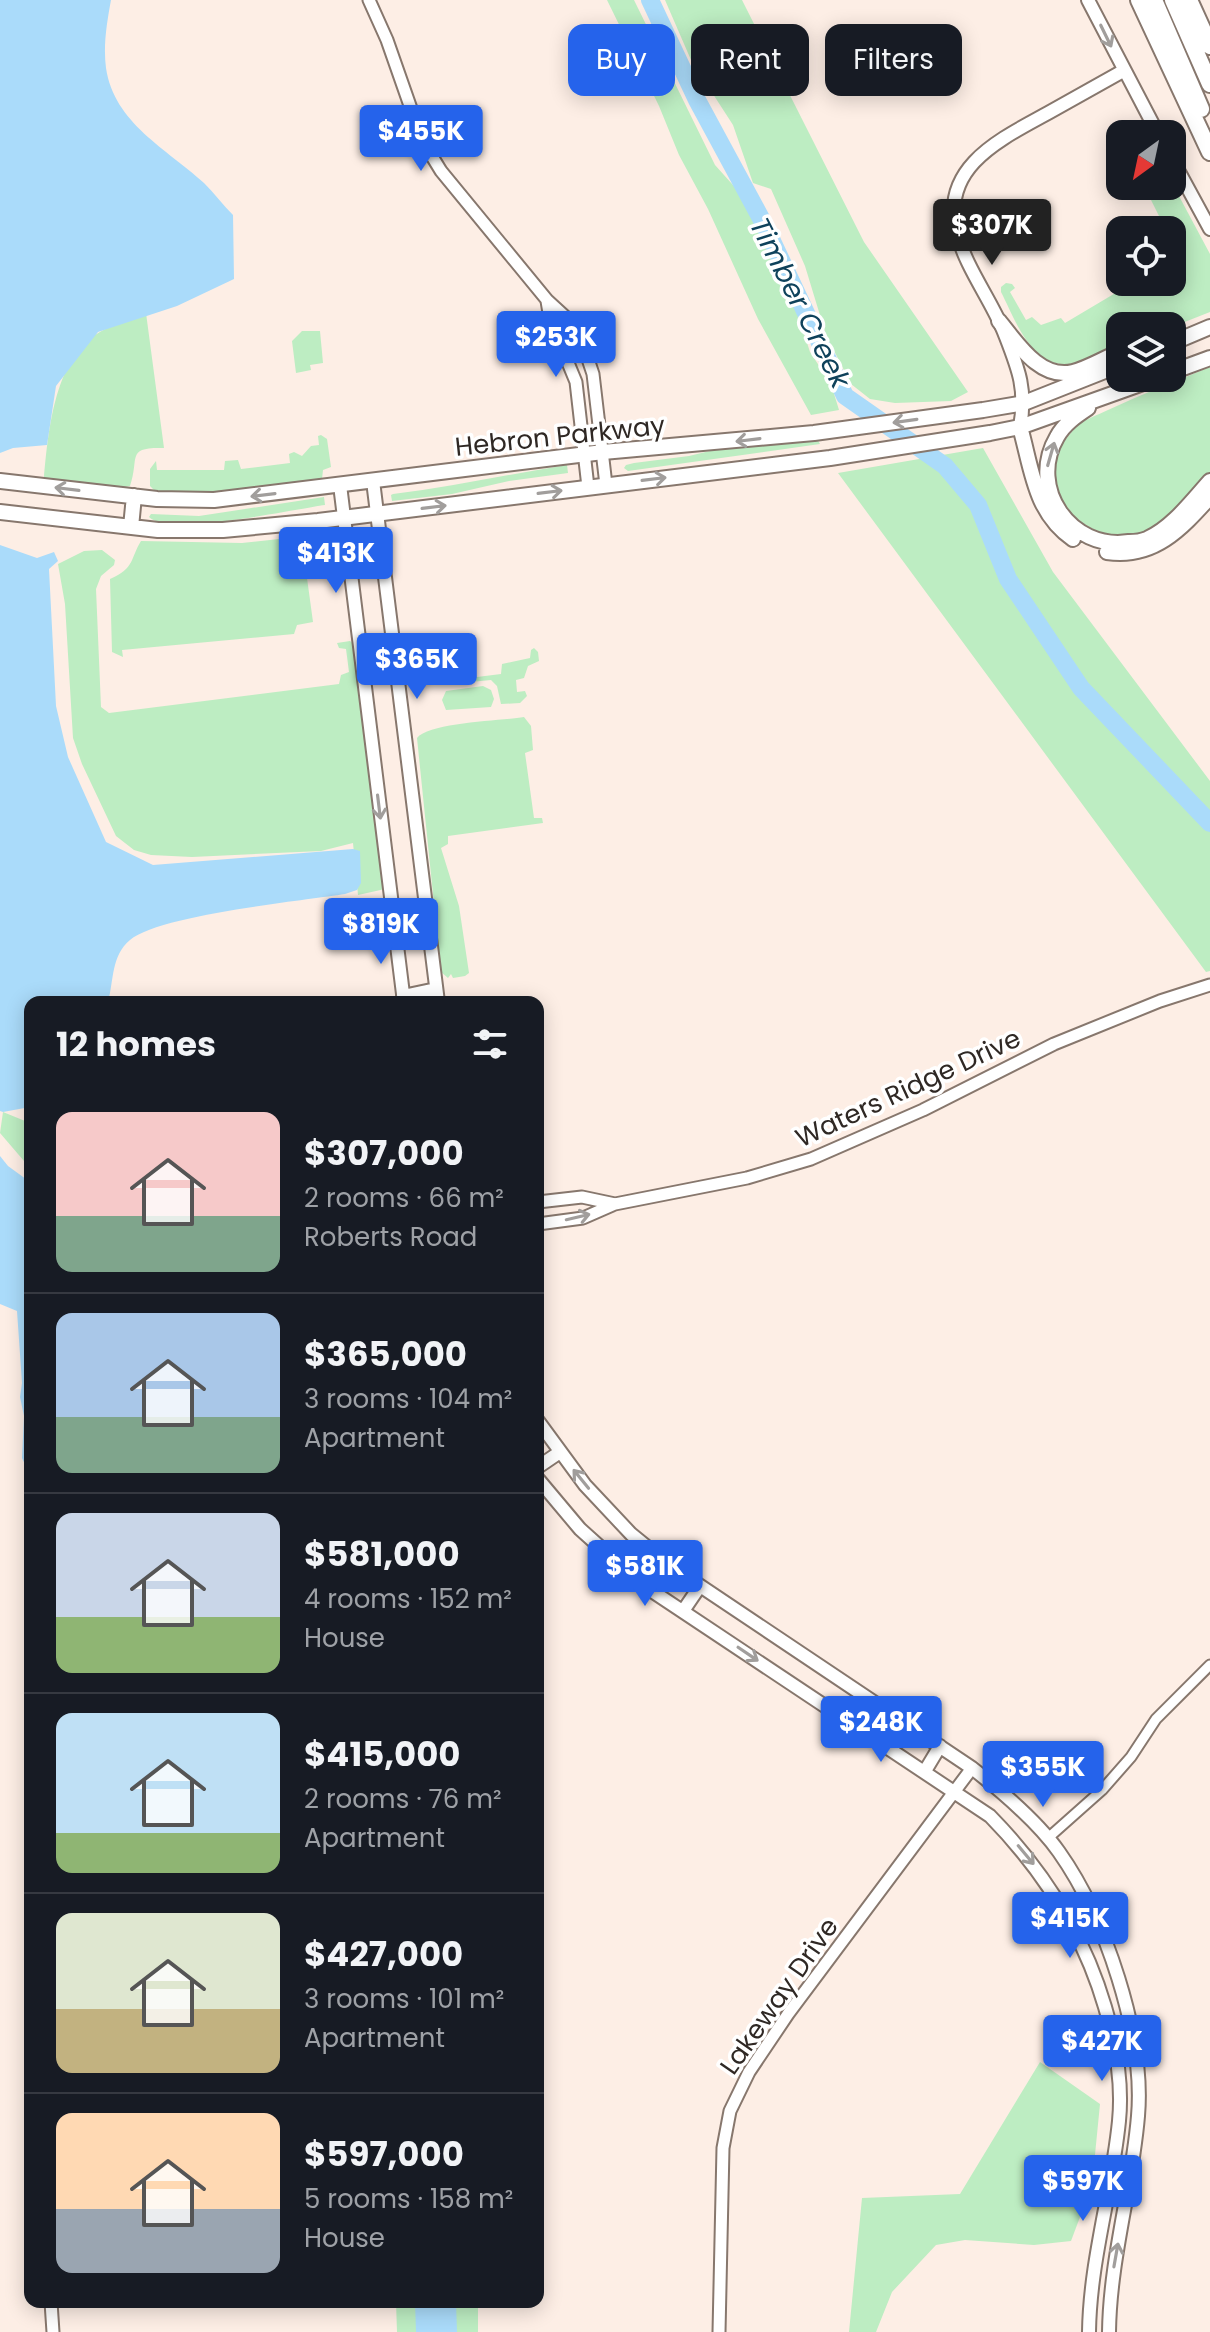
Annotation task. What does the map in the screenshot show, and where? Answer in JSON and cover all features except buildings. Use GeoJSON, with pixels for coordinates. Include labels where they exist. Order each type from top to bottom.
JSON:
{"type":"FeatureCollection","features":[{"type":"Feature","properties":{"kind":"highway"},"geometry":{"type":"LineString","coordinates":[[1139,0],[1210,152]]}},
{"type":"Feature","properties":{"kind":"highway"},"geometry":{"type":"LineString","coordinates":[[1154,0],[1210,131]]}},
{"type":"Feature","properties":{"kind":"highway"},"geometry":{"type":"LineString","coordinates":[[1173,0],[1210,84]]}},
{"type":"Feature","properties":{"kind":"highway"},"geometry":{"type":"LineString","coordinates":[[1189,0],[1210,46]]}},
{"type":"Feature","properties":{"kind":"main road"},"geometry":{"type":"LineString","coordinates":[[1088,0],[1150,120]]}},
{"type":"Feature","properties":{"kind":"main road"},"geometry":{"type":"LineString","coordinates":[[1123,71],[999,139],[972,163],[961,180],[954,201],[957,231],[964,255],[990,300],[1019,371],[1024,403],[1020,427],[1037,494],[1047,514],[1061,530],[1089,547],[1125,553],[1159,544],[1179,531],[1210,497]]}},
{"type":"Feature","properties":{"kind":"main road"},"geometry":{"type":"LineString","coordinates":[[1186,185],[1210,229]]}},
{"type":"Feature","properties":{"kind":"main road"},"geometry":{"type":"LineString","coordinates":[[999,321],[1040,366],[1056,372],[1072,372],[1106,364]]}},
{"type":"Feature","properties":{"kind":"main road"},"geometry":{"type":"LineString","coordinates":[[1186,367],[1210,358]]}},
{"type":"Feature","properties":{"kind":"main road","name":"Hebron Parkway"},"geometry":{"type":"LineString","coordinates":[[0,481],[134,496],[214,500],[603,452],[814,433],[983,410],[1024,403],[1106,367]]}},
{"type":"Feature","properties":{"kind":"main road"},"geometry":{"type":"LineString","coordinates":[[1120,392],[1102,399],[1067,423],[1055,439],[1047,477],[1051,496],[1060,514],[1075,529],[1103,542],[1146,540],[1167,526],[1210,481]]}},
{"type":"Feature","properties":{"kind":"main road","name":"Hebron Parkway"},"geometry":{"type":"LineString","coordinates":[[0,512],[158,530],[223,530],[342,518],[830,458],[990,433],[1020,427],[1102,399]]}},
{"type":"Feature","properties":{"kind":"main road"},"geometry":{"type":"LineString","coordinates":[[373,481],[437,996]]}},
{"type":"Feature","properties":{"kind":"main road"},"geometry":{"type":"LineString","coordinates":[[340,485],[404,996]]}},
{"type":"Feature","properties":{"kind":"main road"},"geometry":{"type":"LineString","coordinates":[[131,527],[134,496]]}},
{"type":"Feature","properties":{"kind":"main road"},"geometry":{"type":"LineString","coordinates":[[544,1429],[585,1485],[631,1534],[700,1586],[972,1768],[1048,1838],[1080,1887],[1096,1917],[1108,1951],[1131,2032],[1140,2084],[1138,2118],[1110,2290],[1109,2332]]}},
{"type":"Feature","properties":{"kind":"main road"},"geometry":{"type":"LineString","coordinates":[[544,1463],[560,1452]]}},
{"type":"Feature","properties":{"kind":"main road"},"geometry":{"type":"LineString","coordinates":[[544,1486],[580,1529],[640,1583],[990,1816],[1021,1849],[1059,1900],[1085,1948],[1115,2038],[1120,2082],[1120,2119],[1092,2279],[1089,2332]]}},
{"type":"Feature","properties":{"kind":"main road"},"geometry":{"type":"LineString","coordinates":[[683,1611],[700,1586]]}},
{"type":"Feature","properties":{"kind":"main road"},"geometry":{"type":"LineString","coordinates":[[925,1771],[940,1746]]}},
{"type":"Feature","properties":{"kind":"main road"},"geometry":{"type":"LineString","coordinates":[[1120,2119],[1138,2118]]}},
{"type":"Feature","properties":{"kind":"street"},"geometry":{"type":"LineString","coordinates":[[369,0],[387,40],[422,140],[441,171],[547,300],[571,322],[582,341],[593,374],[606,485]]}},
{"type":"Feature","properties":{"kind":"street"},"geometry":{"type":"LineString","coordinates":[[547,300],[550,319],[576,382],[588,487]]}},
{"type":"Feature","properties":{"kind":"street","name":"Waters Ridge Drive"},"geometry":{"type":"LineString","coordinates":[[544,1223],[583,1218],[615,1204],[747,1178],[811,1159],[923,1110],[1094,1027],[1210,985]]}},
{"type":"Feature","properties":{"kind":"street","name":"Waters Ridge Drive"},"geometry":{"type":"LineString","coordinates":[[544,1201],[582,1197],[615,1204]]}},
{"type":"Feature","properties":{"kind":"street"},"geometry":{"type":"LineString","coordinates":[[1048,1838],[1102,1790],[1131,1757],[1156,1719],[1210,1665]]}},
{"type":"Feature","properties":{"kind":"street","name":"Lakeway Drive"},"geometry":{"type":"LineString","coordinates":[[719,2332],[723,2148],[730,2111],[749,2072],[788,2014],[972,1768]]}},
{"type":"Feature","properties":{"kind":"street"},"geometry":{"type":"LineString","coordinates":[[51,2308],[53,2332]]}},
{"type":"Feature","properties":{"kind":"green space"},"geometry":{"type":"Polygon","coordinates":[[[607,0],[634,0],[646,24],[619,24],[607,0]]]}},
{"type":"Feature","properties":{"kind":"green space"},"geometry":{"type":"Polygon","coordinates":[[[665,0],[742,0],[754,24],[691,24],[691,60],[665,0]]]}},
{"type":"Feature","properties":{"kind":"green space"},"geometry":{"type":"Polygon","coordinates":[[[675,84],[715,165],[741,194],[763,233],[798,315],[810,352],[831,384],[839,410],[811,415],[758,319],[708,209],[679,155],[654,96],[675,96],[675,84]]]}},
{"type":"Feature","properties":{"kind":"green space"},"geometry":{"type":"Polygon","coordinates":[[[714,96],[790,96],[864,242],[968,392],[951,401],[895,403],[870,399],[851,384],[826,335],[805,266],[771,189],[753,183],[733,125],[714,96]]]}},
{"type":"Feature","properties":{"kind":"green space"},"geometry":{"type":"Polygon","coordinates":[[[1151,200],[1181,200],[1210,254],[1210,312],[1186,321],[1186,312],[1106,312],[1106,350],[1067,364],[1039,354],[1023,336],[1001,292],[1001,287],[1006,283],[1015,288],[1010,292],[1026,320],[1032,317],[1041,325],[1061,318],[1065,323],[1110,296],[1186,296],[1186,216],[1159,216],[1151,200]]]}},
{"type":"Feature","properties":{"kind":"green space"},"geometry":{"type":"Polygon","coordinates":[[[146,313],[164,448],[139,452],[130,486],[120,488],[44,478],[51,421],[70,363],[81,347],[95,335],[146,313]]]}},
{"type":"Feature","properties":{"kind":"green space"},"geometry":{"type":"Polygon","coordinates":[[[302,331],[320,331],[323,363],[310,365],[311,370],[296,373],[292,341],[302,331]]]}},
{"type":"Feature","properties":{"kind":"green space"},"geometry":{"type":"Polygon","coordinates":[[[1210,367],[1210,473],[1167,522],[1150,533],[1119,537],[1103,533],[1075,517],[1064,505],[1053,475],[1054,462],[1067,437],[1087,419],[1150,392],[1186,392],[1186,377],[1210,367]]]}},
{"type":"Feature","properties":{"kind":"green space"},"geometry":{"type":"Polygon","coordinates":[[[318,436],[327,439],[331,467],[323,470],[322,479],[239,490],[181,493],[155,491],[150,486],[150,469],[156,461],[157,470],[224,470],[225,461],[238,460],[241,469],[290,463],[289,454],[294,452],[302,456],[311,446],[319,445],[318,436]]]}},
{"type":"Feature","properties":{"kind":"green space"},"geometry":{"type":"Polygon","coordinates":[[[816,437],[820,444],[628,471],[624,468],[634,463],[718,449],[816,437]]]}},
{"type":"Feature","properties":{"kind":"green space"},"geometry":{"type":"Polygon","coordinates":[[[983,448],[1053,572],[1210,781],[1210,971],[1206,972],[838,473],[983,448]]]}},
{"type":"Feature","properties":{"kind":"green space"},"geometry":{"type":"Polygon","coordinates":[[[567,465],[568,473],[509,481],[452,494],[392,501],[393,494],[567,465]]]}},
{"type":"Feature","properties":{"kind":"green space"},"geometry":{"type":"Polygon","coordinates":[[[324,497],[325,505],[233,520],[180,524],[149,517],[151,514],[199,516],[324,497]]]}},
{"type":"Feature","properties":{"kind":"green space"},"geometry":{"type":"Polygon","coordinates":[[[332,536],[340,546],[304,556],[313,622],[297,625],[294,634],[122,650],[123,657],[112,652],[110,579],[128,567],[141,541],[242,543],[332,536]]]}},
{"type":"Feature","properties":{"kind":"green space"},"geometry":{"type":"Polygon","coordinates":[[[102,550],[115,560],[114,565],[101,576],[96,589],[101,707],[109,713],[339,684],[341,675],[349,672],[346,649],[339,648],[337,643],[350,641],[355,645],[385,889],[358,895],[353,843],[321,851],[192,857],[151,855],[134,850],[116,836],[73,738],[65,604],[58,564],[84,551],[102,550]]]}},
{"type":"Feature","properties":{"kind":"green space"},"geometry":{"type":"Polygon","coordinates":[[[534,648],[539,661],[528,666],[524,678],[516,680],[517,692],[525,691],[527,696],[520,703],[501,704],[497,686],[491,680],[438,685],[437,682],[501,674],[502,664],[530,658],[534,648]]]}},
{"type":"Feature","properties":{"kind":"green space"},"geometry":{"type":"Polygon","coordinates":[[[483,686],[491,690],[494,699],[491,707],[446,710],[442,700],[446,691],[483,686]]]}},
{"type":"Feature","properties":{"kind":"green space"},"geometry":{"type":"Polygon","coordinates":[[[524,717],[531,726],[533,750],[525,753],[534,818],[542,818],[543,823],[448,836],[448,844],[441,848],[459,906],[469,973],[453,978],[451,974],[448,978],[441,972],[417,738],[451,725],[524,717]]]}},
{"type":"Feature","properties":{"kind":"green space"},"geometry":{"type":"Polygon","coordinates":[[[3,1112],[24,1121],[24,1161],[0,1133],[3,1112]]]}},
{"type":"Feature","properties":{"kind":"green space"},"geometry":{"type":"Polygon","coordinates":[[[1040,2062],[1100,2104],[1092,2185],[1071,2241],[1034,2245],[965,2240],[936,2245],[892,2292],[876,2332],[849,2332],[862,2198],[960,2194],[1040,2062]]]}},
{"type":"Feature","properties":{"kind":"green space"},"geometry":{"type":"Polygon","coordinates":[[[396,2308],[478,2308],[478,2332],[397,2332],[396,2308]]]}},
{"type":"Feature","properties":{"kind":"water"},"geometry":{"type":"Polygon","coordinates":[[[0,0],[111,0],[105,51],[111,87],[131,120],[204,183],[233,215],[234,279],[177,306],[98,332],[56,386],[47,445],[13,448],[0,453],[0,0]]]}},
{"type":"Feature","properties":{"kind":"water"},"geometry":{"type":"Polygon","coordinates":[[[0,545],[37,558],[54,552],[58,561],[49,569],[56,706],[68,757],[106,842],[153,865],[353,849],[360,851],[361,883],[357,890],[345,894],[199,916],[146,931],[130,940],[119,953],[109,996],[24,996],[24,1108],[0,1111],[0,545]]]}},
{"type":"Feature","properties":{"kind":"water"},"geometry":{"type":"Polygon","coordinates":[[[0,1156],[24,1178],[24,1416],[20,1397],[22,1383],[17,1311],[0,1304],[0,1156]]]}},
{"type":"Feature","properties":{"kind":"water"},"geometry":{"type":"Polygon","coordinates":[[[24,1416],[24,1462],[22,1458],[24,1416]]]}},
{"type":"Feature","properties":{"kind":"water"},"geometry":{"type":"Polygon","coordinates":[[[415,2308],[456,2308],[457,2332],[416,2332],[415,2308]]]}},
{"type":"Feature","properties":{"kind":"waterway","name":"Timber Creek"},"geometry":{"type":"LineString","coordinates":[[650,0],[697,100],[764,224],[845,396],[945,466],[978,505],[1008,579],[1081,688],[1210,823]]}}]}
